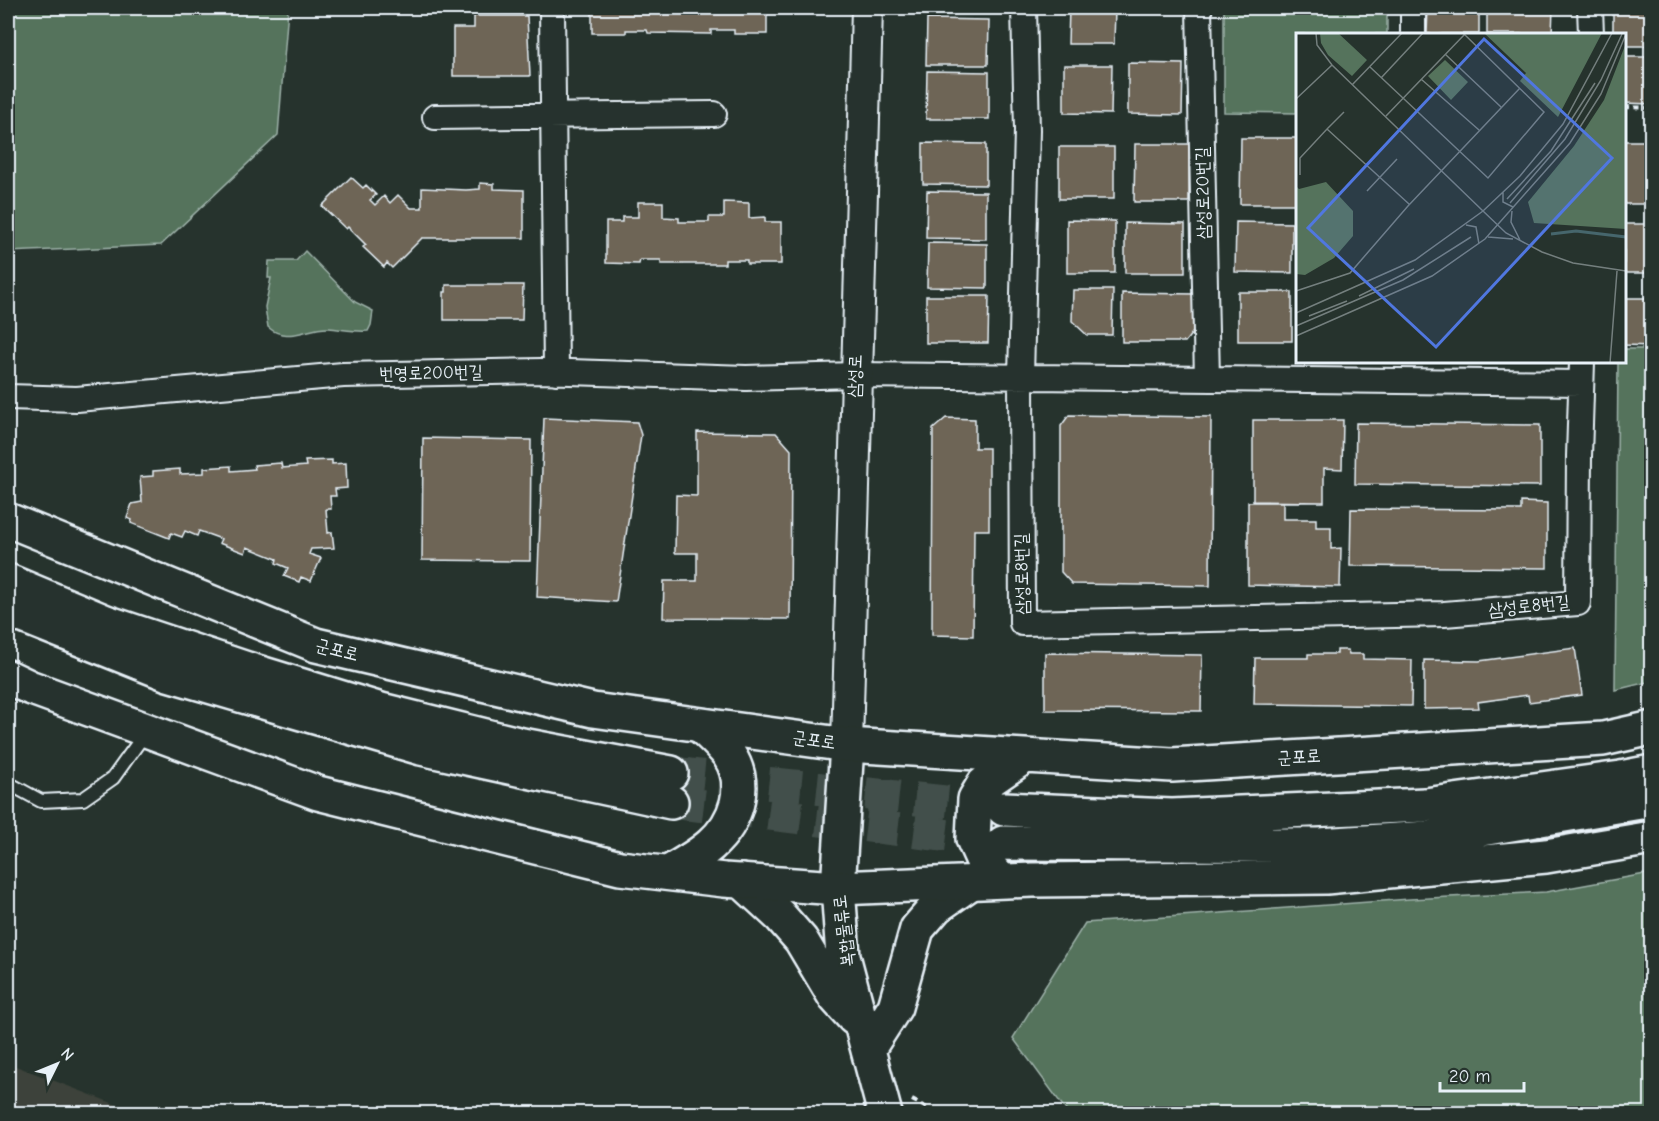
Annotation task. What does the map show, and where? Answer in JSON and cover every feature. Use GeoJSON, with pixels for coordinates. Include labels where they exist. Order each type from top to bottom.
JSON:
{"type":"FeatureCollection","features":[{"type":"Feature","properties":{"kind":"main road","name":"군포로"},"geometry":{"type":"LineString","coordinates":[[8,520],[316,645],[593,710],[847,745],[1172,765],[1603,739],[1652,728]]}},
{"type":"Feature","properties":{"kind":"main road"},"geometry":{"type":"LineString","coordinates":[[8,581],[106,622],[247,669],[381,710],[522,745],[671,787],[398,741],[168,674],[8,610]]}},
{"type":"Feature","properties":{"kind":"main road"},"geometry":{"type":"LineString","coordinates":[[8,677],[29,687],[318,793],[620,868],[742,881],[838,888],[987,882],[1326,876],[1545,856],[1652,838]]}},
{"type":"Feature","properties":{"kind":"main road"},"geometry":{"type":"LineString","coordinates":[[668,873],[697,857],[714,842],[733,819],[740,789],[738,775],[729,755],[700,725]]}},
{"type":"Feature","properties":{"kind":"main road","name":"복합물류로"},"geometry":{"type":"LineString","coordinates":[[847,745],[838,888],[843,956],[885,1113]]}},
{"type":"Feature","properties":{"kind":"main road"},"geometry":{"type":"LineString","coordinates":[[987,882],[982,860],[973,839],[975,799],[984,784],[1025,756]]}},
{"type":"Feature","properties":{"kind":"main road"},"geometry":{"type":"LineString","coordinates":[[1004,809],[1172,816],[1425,805],[1652,772]]}},
{"type":"Feature","properties":{"kind":"main road"},"geometry":{"type":"LineString","coordinates":[[1003,843],[1319,845],[1417,839],[1652,800]]}},
{"type":"Feature","properties":{"kind":"main road"},"geometry":{"type":"LineString","coordinates":[[742,881],[780,916],[801,940],[835,997],[865,1038],[895,1007],[917,929],[936,907],[987,882]]}},
{"type":"Feature","properties":{"kind":"street"},"geometry":{"type":"LineString","coordinates":[[552,8],[556,372]]}},
{"type":"Feature","properties":{"kind":"street","name":"삼성로"},"geometry":{"type":"LineString","coordinates":[[847,745],[855,375],[867,8]]}},
{"type":"Feature","properties":{"kind":"street"},"geometry":{"type":"LineString","coordinates":[[1021,377],[1027,130],[1024,8]]}},
{"type":"Feature","properties":{"kind":"street","name":"삼성로20번길"},"geometry":{"type":"LineString","coordinates":[[1199,8],[1207,379]]}},
{"type":"Feature","properties":{"kind":"street"},"geometry":{"type":"LineString","coordinates":[[1413,8],[1413,33]]}},
{"type":"Feature","properties":{"kind":"street"},"geometry":{"type":"LineString","coordinates":[[1590,8],[1590,33]]}},
{"type":"Feature","properties":{"kind":"street"},"geometry":{"type":"LineString","coordinates":[[435,117],[714,114]]}},
{"type":"Feature","properties":{"kind":"street","name":"삼성로8번길"},"geometry":{"type":"LineString","coordinates":[[855,375],[1207,379],[1412,371],[1581,372],[1578,603],[1444,614],[1022,623],[1021,377]]}},
{"type":"Feature","properties":{"kind":"street","name":"번영로200번길"},"geometry":{"type":"LineString","coordinates":[[8,397],[77,399],[342,375],[556,372],[746,378],[855,375]]}},
{"type":"Feature","properties":{"kind":"lane"},"geometry":{"type":"LineString","coordinates":[[8,783],[41,801],[83,799],[113,778],[147,730]]}},
{"type":"Feature","properties":{"kind":"path"},"geometry":{"type":"LineString","coordinates":[[1626,107],[1652,108]]}},
{"type":"Feature","properties":{"kind":"shaded area"},"geometry":{"type":"Polygon","coordinates":[[[8,1063],[138,1113],[8,1113],[8,1063]]]}},
{"type":"Feature","properties":{"kind":"green space"},"geometry":{"type":"Polygon","coordinates":[[[8,8],[288,8],[278,135],[161,245],[8,252],[8,8]]]}},
{"type":"Feature","properties":{"kind":"green space"},"geometry":{"type":"Polygon","coordinates":[[[1224,8],[1387,8],[1387,33],[1296,33],[1296,113],[1224,112],[1224,8]]]}},
{"type":"Feature","properties":{"kind":"green space"},"geometry":{"type":"Polygon","coordinates":[[[305,251],[355,302],[373,311],[368,331],[321,328],[290,335],[275,332],[268,327],[265,307],[271,278],[268,278],[269,261],[296,261],[305,251]]]}},
{"type":"Feature","properties":{"kind":"green space"},"geometry":{"type":"Polygon","coordinates":[[[1626,349],[1651,349],[1652,681],[1615,690],[1618,363],[1626,363],[1626,349]]]}},
{"type":"Feature","properties":{"kind":"green space"},"geometry":{"type":"Polygon","coordinates":[[[1651,873],[1651,1113],[1068,1113],[1013,1038],[1085,923],[1410,899],[1546,892],[1651,873]]]}},
{"type":"Feature","properties":{"kind":"building"},"geometry":{"type":"Polygon","coordinates":[[[396,8],[429,8],[413,12],[396,8]]]}},
{"type":"Feature","properties":{"kind":"building"},"geometry":{"type":"Polygon","coordinates":[[[592,8],[767,8],[767,34],[734,34],[734,30],[711,30],[711,34],[648,33],[647,30],[626,30],[626,33],[592,33],[592,8]]]}},
{"type":"Feature","properties":{"kind":"building"},"geometry":{"type":"Polygon","coordinates":[[[928,8],[990,8],[990,14],[928,13],[928,8]]]}},
{"type":"Feature","properties":{"kind":"building"},"geometry":{"type":"Polygon","coordinates":[[[1069,8],[1115,8],[1114,44],[1068,44],[1069,8]]]}},
{"type":"Feature","properties":{"kind":"building"},"geometry":{"type":"Polygon","coordinates":[[[1428,8],[1479,8],[1479,33],[1427,33],[1428,8]]]}},
{"type":"Feature","properties":{"kind":"building"},"geometry":{"type":"Polygon","coordinates":[[[1487,8],[1553,8],[1552,33],[1487,33],[1487,8]]]}},
{"type":"Feature","properties":{"kind":"building"},"geometry":{"type":"Polygon","coordinates":[[[1613,8],[1652,8],[1652,46],[1626,46],[1626,33],[1613,33],[1613,8]]]}},
{"type":"Feature","properties":{"kind":"building"},"geometry":{"type":"Polygon","coordinates":[[[474,16],[527,16],[530,76],[453,76],[453,28],[474,28],[474,16]]]}},
{"type":"Feature","properties":{"kind":"building"},"geometry":{"type":"Polygon","coordinates":[[[927,19],[989,20],[988,65],[926,65],[927,19]]]}},
{"type":"Feature","properties":{"kind":"building"},"geometry":{"type":"Polygon","coordinates":[[[1626,57],[1652,57],[1652,104],[1626,103],[1626,57]]]}},
{"type":"Feature","properties":{"kind":"building"},"geometry":{"type":"Polygon","coordinates":[[[1128,63],[1183,64],[1182,115],[1128,114],[1128,63]]]}},
{"type":"Feature","properties":{"kind":"building"},"geometry":{"type":"Polygon","coordinates":[[[1064,65],[1112,65],[1111,114],[1064,113],[1064,65]]]}},
{"type":"Feature","properties":{"kind":"building"},"geometry":{"type":"Polygon","coordinates":[[[927,71],[989,72],[989,119],[926,119],[927,71]]]}},
{"type":"Feature","properties":{"kind":"building"},"geometry":{"type":"Polygon","coordinates":[[[1241,138],[1296,138],[1296,204],[1240,204],[1241,138]]]}},
{"type":"Feature","properties":{"kind":"building"},"geometry":{"type":"Polygon","coordinates":[[[1626,141],[1652,141],[1652,204],[1626,204],[1626,141]]]}},
{"type":"Feature","properties":{"kind":"building"},"geometry":{"type":"Polygon","coordinates":[[[923,143],[986,144],[986,185],[923,184],[923,143]]]}},
{"type":"Feature","properties":{"kind":"building"},"geometry":{"type":"Polygon","coordinates":[[[1135,144],[1189,144],[1189,202],[1134,202],[1135,144]]]}},
{"type":"Feature","properties":{"kind":"building"},"geometry":{"type":"Polygon","coordinates":[[[1059,147],[1114,147],[1114,199],[1059,199],[1059,147]]]}},
{"type":"Feature","properties":{"kind":"building"},"geometry":{"type":"Polygon","coordinates":[[[351,177],[363,188],[366,185],[376,195],[370,200],[375,205],[384,196],[390,203],[398,195],[411,208],[422,208],[422,188],[480,189],[480,183],[494,184],[494,189],[524,190],[524,238],[422,238],[392,268],[387,263],[384,267],[363,247],[366,245],[348,227],[346,229],[322,206],[351,177]]]}},
{"type":"Feature","properties":{"kind":"building"},"geometry":{"type":"Polygon","coordinates":[[[927,191],[986,192],[986,239],[926,238],[927,191]]]}},
{"type":"Feature","properties":{"kind":"building"},"geometry":{"type":"Polygon","coordinates":[[[638,202],[663,202],[663,217],[679,218],[679,222],[709,222],[709,217],[724,217],[724,202],[749,203],[749,218],[765,217],[765,222],[781,222],[781,264],[747,264],[747,260],[725,260],[725,264],[661,264],[661,260],[640,260],[639,264],[606,263],[606,222],[622,222],[622,217],[638,217],[638,202]]]}},
{"type":"Feature","properties":{"kind":"building"},"geometry":{"type":"Polygon","coordinates":[[[1067,220],[1115,221],[1115,273],[1067,273],[1067,220]]]}},
{"type":"Feature","properties":{"kind":"building"},"geometry":{"type":"Polygon","coordinates":[[[1236,222],[1292,223],[1292,273],[1235,272],[1236,222]]]}},
{"type":"Feature","properties":{"kind":"building"},"geometry":{"type":"Polygon","coordinates":[[[1125,223],[1185,224],[1185,273],[1125,273],[1125,223]]]}},
{"type":"Feature","properties":{"kind":"building"},"geometry":{"type":"Polygon","coordinates":[[[1626,224],[1652,224],[1652,273],[1626,273],[1626,224]]]}},
{"type":"Feature","properties":{"kind":"building"},"geometry":{"type":"Polygon","coordinates":[[[928,243],[987,244],[987,288],[927,287],[928,243]]]}},
{"type":"Feature","properties":{"kind":"building"},"geometry":{"type":"Polygon","coordinates":[[[446,285],[523,285],[522,320],[444,320],[446,285]]]}},
{"type":"Feature","properties":{"kind":"building"},"geometry":{"type":"Polygon","coordinates":[[[1073,290],[1113,290],[1112,335],[1087,335],[1072,321],[1073,290]]]}},
{"type":"Feature","properties":{"kind":"building"},"geometry":{"type":"Polygon","coordinates":[[[1238,292],[1292,292],[1292,341],[1238,341],[1238,292]]]}},
{"type":"Feature","properties":{"kind":"building"},"geometry":{"type":"Polygon","coordinates":[[[1122,293],[1196,294],[1196,328],[1185,342],[1122,342],[1122,293]]]}},
{"type":"Feature","properties":{"kind":"building"},"geometry":{"type":"Polygon","coordinates":[[[926,296],[989,296],[988,343],[926,343],[926,296]]]}},
{"type":"Feature","properties":{"kind":"building"},"geometry":{"type":"Polygon","coordinates":[[[1626,298],[1652,298],[1652,346],[1626,345],[1626,298]]]}},
{"type":"Feature","properties":{"kind":"building"},"geometry":{"type":"Polygon","coordinates":[[[1069,415],[1211,417],[1210,586],[1072,584],[1061,572],[1061,426],[1069,415]]]}},
{"type":"Feature","properties":{"kind":"building"},"geometry":{"type":"Polygon","coordinates":[[[544,418],[637,422],[641,435],[616,602],[537,597],[544,418]]]}},
{"type":"Feature","properties":{"kind":"building"},"geometry":{"type":"Polygon","coordinates":[[[946,418],[975,419],[975,448],[989,448],[989,530],[974,530],[973,636],[932,635],[933,429],[946,418]]]}},
{"type":"Feature","properties":{"kind":"building"},"geometry":{"type":"Polygon","coordinates":[[[1253,420],[1343,420],[1342,469],[1324,468],[1324,502],[1253,501],[1253,420]]]}},
{"type":"Feature","properties":{"kind":"building"},"geometry":{"type":"Polygon","coordinates":[[[1356,423],[1540,425],[1540,486],[1355,484],[1356,423]]]}},
{"type":"Feature","properties":{"kind":"building"},"geometry":{"type":"Polygon","coordinates":[[[697,432],[776,433],[791,450],[790,619],[663,618],[664,581],[697,581],[697,553],[675,553],[676,495],[697,496],[697,432]]]}},
{"type":"Feature","properties":{"kind":"building"},"geometry":{"type":"Polygon","coordinates":[[[423,438],[531,440],[530,561],[422,560],[423,438]]]}},
{"type":"Feature","properties":{"kind":"building"},"geometry":{"type":"Polygon","coordinates":[[[332,460],[332,464],[346,463],[347,488],[335,489],[336,496],[330,496],[331,509],[326,509],[328,533],[332,532],[334,548],[311,549],[309,554],[321,558],[311,581],[301,577],[299,582],[284,576],[288,568],[276,563],[277,559],[247,547],[245,553],[219,543],[221,539],[199,531],[197,536],[185,531],[182,537],[171,533],[169,538],[131,523],[132,520],[127,518],[132,504],[142,502],[140,477],[153,476],[153,471],[180,469],[180,474],[204,473],[204,468],[231,466],[231,471],[255,469],[254,465],[281,463],[282,468],[306,466],[305,461],[332,460]]]}},
{"type":"Feature","properties":{"kind":"building"},"geometry":{"type":"Polygon","coordinates":[[[1248,502],[1283,502],[1283,519],[1316,519],[1316,527],[1331,527],[1331,549],[1341,548],[1340,587],[1248,585],[1248,502]]]}},
{"type":"Feature","properties":{"kind":"building"},"geometry":{"type":"Polygon","coordinates":[[[1521,502],[1547,503],[1547,568],[1350,566],[1351,509],[1521,510],[1521,502]]]}},
{"type":"Feature","properties":{"kind":"building"},"geometry":{"type":"Polygon","coordinates":[[[1575,648],[1582,695],[1529,702],[1528,695],[1478,702],[1479,708],[1424,709],[1424,660],[1479,661],[1575,648]]]}},
{"type":"Feature","properties":{"kind":"building"},"geometry":{"type":"Polygon","coordinates":[[[1337,650],[1348,650],[1349,654],[1363,654],[1363,659],[1412,660],[1411,706],[1254,704],[1255,658],[1308,658],[1308,654],[1337,654],[1337,650]]]}},
{"type":"Feature","properties":{"kind":"building"},"geometry":{"type":"Polygon","coordinates":[[[1045,653],[1202,655],[1201,711],[1045,710],[1045,653]]]}},
{"type":"Feature","properties":{"kind":"tunnel"},"geometry":{"type":"LineString","coordinates":[[671,773],[1002,808]]}},
{"type":"Feature","properties":{"kind":"tunnel"},"geometry":{"type":"LineString","coordinates":[[671,802],[1000,842]]}}]}
